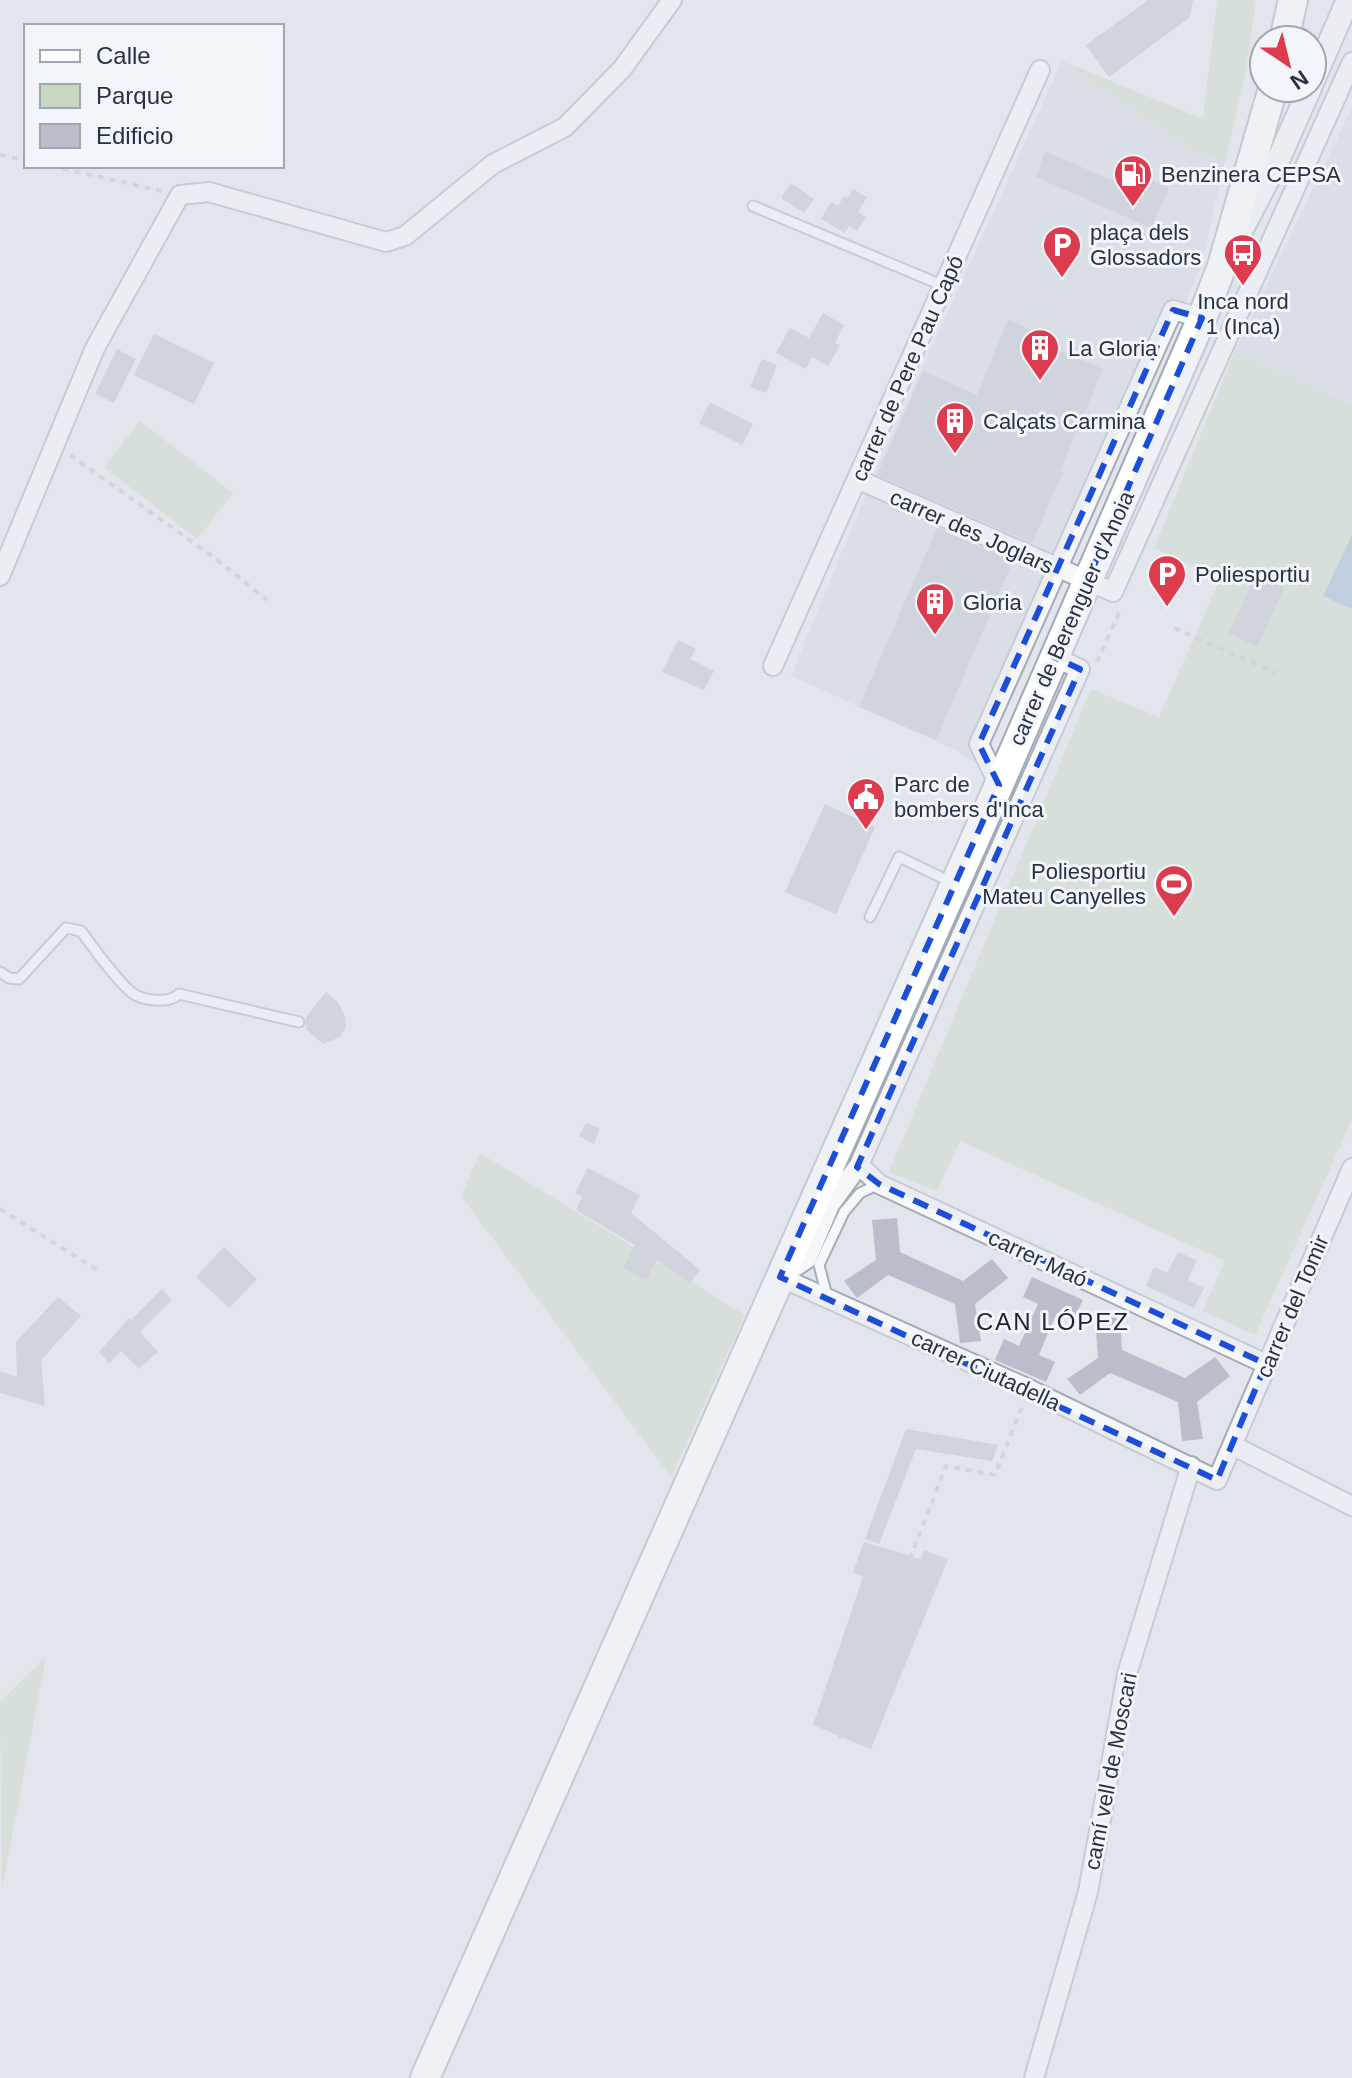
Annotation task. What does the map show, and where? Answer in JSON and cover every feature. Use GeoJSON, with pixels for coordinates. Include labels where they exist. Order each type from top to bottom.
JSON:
{"type":"FeatureCollection","features":[{"type":"Feature","properties":{"kind":"main road"},"geometry":{"type":"LineString","coordinates":[[1288,24],[1293,0]]}},
{"type":"Feature","properties":{"kind":"main road","name":"carrer de Berenguer d'Anoia"},"geometry":{"type":"LineString","coordinates":[[425,2078],[999,785],[1202,318],[1222,266],[1268,104]]}},
{"type":"Feature","properties":{"kind":"street"},"geometry":{"type":"LineString","coordinates":[[0,576],[95,348],[180,195],[209,192],[386,242],[405,236],[493,164],[565,127],[622,69],[672,0]]}},
{"type":"Feature","properties":{"kind":"street"},"geometry":{"type":"LineString","coordinates":[[1328,46],[1348,0]]}},
{"type":"Feature","properties":{"kind":"street","name":"carrer des Joglars"},"geometry":{"type":"LineString","coordinates":[[857,479],[1113,592],[1352,62]]}},
{"type":"Feature","properties":{"kind":"street","name":"carrer de Pere Pau Capó"},"geometry":{"type":"LineString","coordinates":[[773,666],[1040,70]]}},
{"type":"Feature","properties":{"kind":"street"},"geometry":{"type":"LineString","coordinates":[[1222,266],[1279,158],[1303,104]]}},
{"type":"Feature","properties":{"kind":"street"},"geometry":{"type":"LineString","coordinates":[[999,785],[979,744],[1173,310],[1202,318]]}},
{"type":"Feature","properties":{"kind":"street"},"geometry":{"type":"LineString","coordinates":[[780,1277],[807,1259],[830,1205],[859,1165],[1080,669],[1054,657]]}},
{"type":"Feature","properties":{"kind":"street","name":"carrer Maó"},"geometry":{"type":"LineString","coordinates":[[859,1165],[879,1184],[1266,1364]]}},
{"type":"Feature","properties":{"kind":"street","name":"carrer del Tomir"},"geometry":{"type":"LineString","coordinates":[[1191,1466],[1217,1480],[1352,1168]]}},
{"type":"Feature","properties":{"kind":"street","name":"carrer Ciutadella"},"geometry":{"type":"LineString","coordinates":[[780,1277],[1191,1466]]}},
{"type":"Feature","properties":{"kind":"street"},"geometry":{"type":"LineString","coordinates":[[1232,1445],[1352,1506]]}},
{"type":"Feature","properties":{"kind":"street","name":"camí vell de Moscari"},"geometry":{"type":"LineString","coordinates":[[1034,2078],[1088,1892],[1127,1674],[1191,1466]]}},
{"type":"Feature","properties":{"kind":"lane"},"geometry":{"type":"LineString","coordinates":[[753,206],[944,286]]}},
{"type":"Feature","properties":{"kind":"lane"},"geometry":{"type":"LineString","coordinates":[[870,917],[899,857],[954,884]]}},
{"type":"Feature","properties":{"kind":"lane"},"geometry":{"type":"LineString","coordinates":[[0,972],[9,978],[19,979],[66,928],[73,927],[81,931],[133,995],[164,1001],[174,999],[179,994],[299,1022]]}},
{"type":"Feature","properties":{"kind":"lane"},"geometry":{"type":"LineString","coordinates":[[828,1298],[819,1265],[844,1212],[860,1193],[879,1184]]}},
{"type":"Feature","properties":{"kind":"path"},"geometry":{"type":"LineString","coordinates":[[0,155],[24,160]]}},
{"type":"Feature","properties":{"kind":"path"},"geometry":{"type":"LineString","coordinates":[[60,168],[180,195]]}},
{"type":"Feature","properties":{"kind":"path"},"geometry":{"type":"LineString","coordinates":[[55,445],[208,553],[267,600]]}},
{"type":"Feature","properties":{"kind":"path"},"geometry":{"type":"LineString","coordinates":[[1095,667],[1123,605]]}},
{"type":"Feature","properties":{"kind":"path"},"geometry":{"type":"LineString","coordinates":[[1174,628],[1276,673]]}},
{"type":"Feature","properties":{"kind":"path"},"geometry":{"type":"LineString","coordinates":[[0,1209],[99,1271]]}},
{"type":"Feature","properties":{"kind":"path"},"geometry":{"type":"LineString","coordinates":[[840,1738],[946,1466],[995,1475],[1029,1389]]}},
{"type":"Feature","properties":{"kind":"highlighted area"},"geometry":{"type":"Polygon","coordinates":[[[1173,310],[1202,318],[1054,657],[1080,669],[857,1167],[879,1184],[1266,1364],[1217,1480],[780,1277],[999,785],[979,744],[1173,310]]]}},
{"type":"Feature","properties":{"kind":"shaded area"},"geometry":{"type":"Polygon","coordinates":[[[1062,61],[1191,149],[1225,161],[1201,266],[980,767],[958,751],[791,676],[875,472],[1062,61]]]}},
{"type":"Feature","properties":{"kind":"shaded area"},"geometry":{"type":"Polygon","coordinates":[[[1352,108],[1352,407],[1235,351],[1352,108]]]}},
{"type":"Feature","properties":{"kind":"green space"},"geometry":{"type":"Polygon","coordinates":[[[1217,0],[1256,0],[1252,24],[1248,24],[1244,81],[1225,161],[1191,149],[1062,61],[1203,119],[1217,0]]]}},
{"type":"Feature","properties":{"kind":"green space","name":"Poliesportiu Mateu Canyelles"},"geometry":{"type":"Polygon","coordinates":[[[1235,351],[1352,406],[1352,1120],[1255,1335],[1203,1311],[1225,1261],[960,1141],[937,1191],[889,1172],[1091,689],[1159,717],[1220,579],[1154,548],[1235,351]]]}},
{"type":"Feature","properties":{"kind":"green space"},"geometry":{"type":"Polygon","coordinates":[[[140,421],[233,493],[197,539],[104,467],[140,421]]]}},
{"type":"Feature","properties":{"kind":"green space"},"geometry":{"type":"Polygon","coordinates":[[[480,1153],[745,1315],[671,1477],[461,1196],[480,1153]]]}},
{"type":"Feature","properties":{"kind":"green space"},"geometry":{"type":"Polygon","coordinates":[[[46,1657],[2,1888],[0,1702],[46,1657]]]}},
{"type":"Feature","properties":{"kind":"water"},"geometry":{"type":"Polygon","coordinates":[[[1352,535],[1352,609],[1323,596],[1352,535]]]}},
{"type":"Feature","properties":{"kind":"building"},"geometry":{"type":"Polygon","coordinates":[[[1148,0],[1193,0],[1190,17],[1109,77],[1086,45],[1148,0]]]}},
{"type":"Feature","properties":{"kind":"building","name":"Benzinera CEPSA"},"geometry":{"type":"Polygon","coordinates":[[[1045,151],[1111,180],[1119,165],[1169,188],[1151,228],[1036,177],[1045,151]]]}},
{"type":"Feature","properties":{"kind":"building"},"geometry":{"type":"Polygon","coordinates":[[[791,183],[814,199],[804,213],[781,198],[791,183]]]}},
{"type":"Feature","properties":{"kind":"building"},"geometry":{"type":"Polygon","coordinates":[[[853,189],[867,197],[858,212],[866,217],[857,231],[849,226],[845,233],[821,219],[831,202],[838,206],[853,189]]]}},
{"type":"Feature","properties":{"kind":"building"},"geometry":{"type":"Polygon","coordinates":[[[823,313],[844,325],[835,343],[840,345],[828,366],[812,357],[806,369],[776,353],[790,328],[809,338],[823,313]]]}},
{"type":"Feature","properties":{"kind":"building"},"geometry":{"type":"Polygon","coordinates":[[[1008,320],[1042,334],[1039,342],[1103,369],[1032,543],[877,475],[923,371],[977,395],[1008,320]]]}},
{"type":"Feature","properties":{"kind":"building"},"geometry":{"type":"Polygon","coordinates":[[[154,334],[214,363],[194,404],[134,375],[154,334]]]}},
{"type":"Feature","properties":{"kind":"building"},"geometry":{"type":"Polygon","coordinates":[[[117,349],[136,359],[114,403],[95,394],[117,349]]]}},
{"type":"Feature","properties":{"kind":"building"},"geometry":{"type":"Polygon","coordinates":[[[762,359],[777,365],[766,393],[750,387],[762,359]]]}},
{"type":"Feature","properties":{"kind":"building"},"geometry":{"type":"Polygon","coordinates":[[[710,402],[753,424],[742,445],[699,423],[710,402]]]}},
{"type":"Feature","properties":{"kind":"building","name":"Gloria"},"geometry":{"type":"Polygon","coordinates":[[[937,528],[1013,561],[936,740],[859,707],[937,528]]]}},
{"type":"Feature","properties":{"kind":"building"},"geometry":{"type":"Polygon","coordinates":[[[1256,575],[1284,588],[1257,647],[1229,633],[1256,575]]]}},
{"type":"Feature","properties":{"kind":"building"},"geometry":{"type":"Polygon","coordinates":[[[678,640],[696,649],[690,659],[714,671],[704,690],[662,672],[678,640]]]}},
{"type":"Feature","properties":{"kind":"building"},"geometry":{"type":"Polygon","coordinates":[[[825,804],[875,827],[836,914],[785,892],[825,804]]]}},
{"type":"Feature","properties":{"kind":"building"},"geometry":{"type":"Polygon","coordinates":[[[326,992],[338,1002],[346,1027],[340,1037],[323,1044],[306,1029],[306,1017],[326,992]]]}},
{"type":"Feature","properties":{"kind":"building"},"geometry":{"type":"Polygon","coordinates":[[[586,1123],[600,1128],[594,1144],[579,1136],[586,1123]]]}},
{"type":"Feature","properties":{"kind":"building"},"geometry":{"type":"Polygon","coordinates":[[[588,1168],[640,1195],[631,1213],[700,1270],[690,1283],[657,1260],[646,1280],[623,1268],[635,1245],[576,1210],[582,1197],[575,1193],[588,1168]]]}},
{"type":"Feature","properties":{"kind":"building"},"geometry":{"type":"Polygon","coordinates":[[[897,1218],[900,1252],[963,1281],[992,1259],[1008,1278],[975,1304],[981,1341],[960,1343],[955,1304],[888,1275],[857,1298],[844,1281],[876,1260],[872,1220],[897,1218]]]}},
{"type":"Feature","properties":{"kind":"building"},"geometry":{"type":"Polygon","coordinates":[[[224,1247],[257,1279],[229,1308],[196,1277],[224,1247]]]}},
{"type":"Feature","properties":{"kind":"building"},"geometry":{"type":"Polygon","coordinates":[[[1178,1252],[1197,1260],[1188,1280],[1204,1288],[1194,1308],[1146,1286],[1154,1267],[1167,1273],[1178,1252]]]}},
{"type":"Feature","properties":{"kind":"building"},"geometry":{"type":"Polygon","coordinates":[[[1032,1277],[1083,1300],[1073,1320],[1057,1313],[1047,1335],[1039,1355],[1055,1362],[1046,1382],[995,1360],[1004,1339],[1019,1346],[1038,1304],[1023,1297],[1032,1277]]]}},
{"type":"Feature","properties":{"kind":"building"},"geometry":{"type":"Polygon","coordinates":[[[162,1289],[172,1300],[140,1332],[158,1352],[139,1369],[121,1351],[109,1363],[99,1352],[129,1318],[131,1320],[162,1289]]]}},
{"type":"Feature","properties":{"kind":"building"},"geometry":{"type":"Polygon","coordinates":[[[58,1297],[81,1316],[41,1360],[45,1406],[0,1393],[0,1371],[17,1377],[16,1342],[58,1297]]]}},
{"type":"Feature","properties":{"kind":"building"},"geometry":{"type":"Polygon","coordinates":[[[1120,1315],[1122,1350],[1185,1378],[1215,1357],[1230,1376],[1197,1402],[1203,1439],[1182,1441],[1178,1402],[1110,1373],[1080,1395],[1067,1379],[1098,1358],[1095,1318],[1120,1315]]]}},
{"type":"Feature","properties":{"kind":"building"},"geometry":{"type":"Polygon","coordinates":[[[906,1429],[998,1445],[992,1461],[916,1449],[879,1544],[865,1539],[906,1429]]]}},
{"type":"Feature","properties":{"kind":"building"},"geometry":{"type":"Polygon","coordinates":[[[864,1542],[921,1559],[924,1550],[948,1559],[871,1749],[813,1725],[863,1577],[853,1572],[864,1542]]]}},
{"type":"Feature","properties":{"kind":"place","name":"Benzinera CEPSA"},"geometry":{"type":"Point","coordinates":[1133,208]}},
{"type":"Feature","properties":{"kind":"place","name":"plaça dels Glossadors"},"geometry":{"type":"Point","coordinates":[1062,279]}},
{"type":"Feature","properties":{"kind":"place","name":"Inca nord 1 (Inca)"},"geometry":{"type":"Point","coordinates":[1243,287]}},
{"type":"Feature","properties":{"kind":"place","name":"La Gloria"},"geometry":{"type":"Point","coordinates":[1040,382]}},
{"type":"Feature","properties":{"kind":"place","name":"Calçats Carmina"},"geometry":{"type":"Point","coordinates":[955,455]}},
{"type":"Feature","properties":{"kind":"place","name":"Poliesportiu"},"geometry":{"type":"Point","coordinates":[1167,608]}},
{"type":"Feature","properties":{"kind":"place","name":"Gloria"},"geometry":{"type":"Point","coordinates":[935,636]}},
{"type":"Feature","properties":{"kind":"place","name":"Parc de bombers d'Inca"},"geometry":{"type":"Point","coordinates":[866,831]}},
{"type":"Feature","properties":{"kind":"place","name":"Poliesportiu Mateu Canyelles"},"geometry":{"type":"Point","coordinates":[1174,918]}},
{"type":"Feature","properties":{"kind":"district","name":"CAN LÓPEZ"},"geometry":{"type":"Point","coordinates":[1053,1322]}}]}
